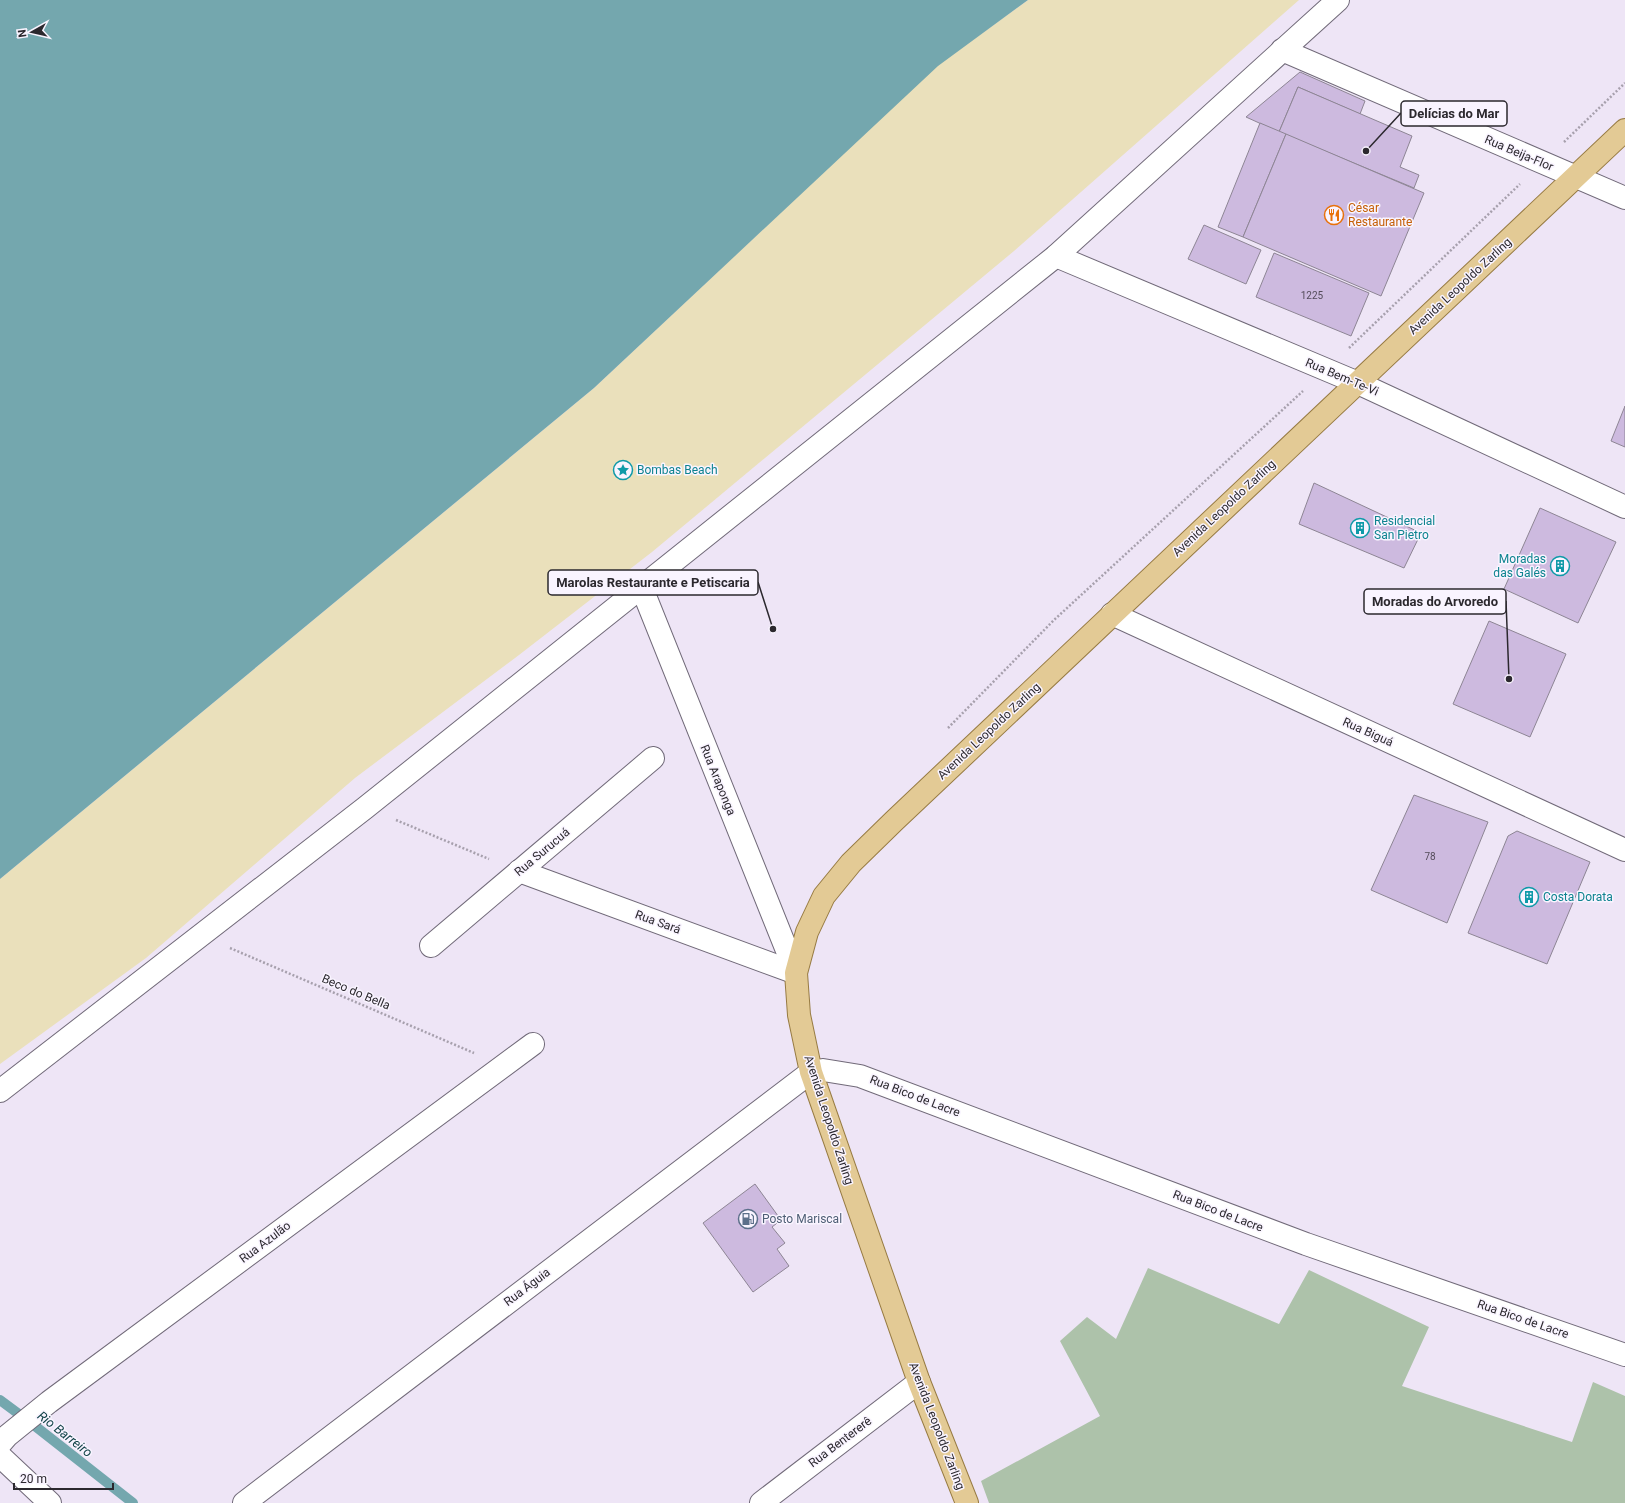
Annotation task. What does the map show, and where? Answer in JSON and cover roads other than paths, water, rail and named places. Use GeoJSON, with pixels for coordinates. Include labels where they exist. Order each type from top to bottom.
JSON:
{"type":"FeatureCollection","features":[{"type":"Feature","properties":{"kind":"main road","name":"Avenida Leopoldo Zarling"},"geometry":{"type":"LineString","coordinates":[[967,1503],[919,1382],[811,1072],[800,1015],[796,973],[807,932],[824,896],[851,863],[894,821],[1625,130]]}},
{"type":"Feature","properties":{"kind":"street"},"geometry":{"type":"LineString","coordinates":[[0,1091],[365,808],[1056,256],[1338,0]]}},
{"type":"Feature","properties":{"kind":"street","name":"Rua Beija-Flor"},"geometry":{"type":"LineString","coordinates":[[1282,50],[1625,198]]}},
{"type":"Feature","properties":{"kind":"street","name":"Rua Bem-Te-Vi"},"geometry":{"type":"LineString","coordinates":[[1056,256],[1326,370],[1358,382],[1625,507]]}},
{"type":"Feature","properties":{"kind":"street","name":"Rua Araponga"},"geometry":{"type":"LineString","coordinates":[[641,586],[796,973]]}},
{"type":"Feature","properties":{"kind":"street","name":"Rua Biguá"},"geometry":{"type":"LineString","coordinates":[[1112,614],[1625,850]]}},
{"type":"Feature","properties":{"kind":"street","name":"Rua Surucuá"},"geometry":{"type":"LineString","coordinates":[[431,946],[652,758]]}},
{"type":"Feature","properties":{"kind":"street","name":"Rua Sará"},"geometry":{"type":"LineString","coordinates":[[519,871],[796,973]]}},
{"type":"Feature","properties":{"kind":"street","name":"Rua Azulão"},"geometry":{"type":"LineString","coordinates":[[2,1446],[49,1402],[533,1044]]}},
{"type":"Feature","properties":{"kind":"street","name":"Rua Bico de Lacre"},"geometry":{"type":"LineString","coordinates":[[811,1072],[823,1070],[860,1076],[1306,1244],[1625,1355]]}},
{"type":"Feature","properties":{"kind":"street","name":"Rua Águia"},"geometry":{"type":"LineString","coordinates":[[244,1503],[811,1072]]}},
{"type":"Feature","properties":{"kind":"street","name":"Rua Bentererê"},"geometry":{"type":"LineString","coordinates":[[761,1503],[919,1382]]}},
{"type":"Feature","properties":{"kind":"street"},"geometry":{"type":"LineString","coordinates":[[2,1446],[50,1503]]}},
{"type":"Feature","properties":{"kind":"water"},"geometry":{"type":"Polygon","coordinates":[[[0,0],[1028,0],[938,66],[594,388],[0,879],[0,0]]]}},
{"type":"Feature","properties":{"kind":"waterway","name":"Rio Barreiro"},"geometry":{"type":"LineString","coordinates":[[0,1400],[133,1503]]}},
{"type":"Feature","properties":{"kind":"place","name":"Delícias do Mar"},"geometry":{"type":"Point","coordinates":[1366,151]}},
{"type":"Feature","properties":{"kind":"place","name":"César Restaurante"},"geometry":{"type":"Point","coordinates":[1334,215]}},
{"type":"Feature","properties":{"kind":"place","name":"Bombas Beach"},"geometry":{"type":"Point","coordinates":[623,470]}},
{"type":"Feature","properties":{"kind":"place","name":"Residencial San Pietro"},"geometry":{"type":"Point","coordinates":[1360,528]}},
{"type":"Feature","properties":{"kind":"place","name":"Moradas das Galés"},"geometry":{"type":"Point","coordinates":[1560,566]}},
{"type":"Feature","properties":{"kind":"place","name":"Marolas Restaurante e Petiscaria"},"geometry":{"type":"Point","coordinates":[773,629]}},
{"type":"Feature","properties":{"kind":"place","name":"Moradas do Arvoredo"},"geometry":{"type":"Point","coordinates":[1509,679]}},
{"type":"Feature","properties":{"kind":"place","name":"Costa Dorata"},"geometry":{"type":"Point","coordinates":[1529,897]}},
{"type":"Feature","properties":{"kind":"place","name":"Posto Mariscal"},"geometry":{"type":"Point","coordinates":[748,1219]}}]}
